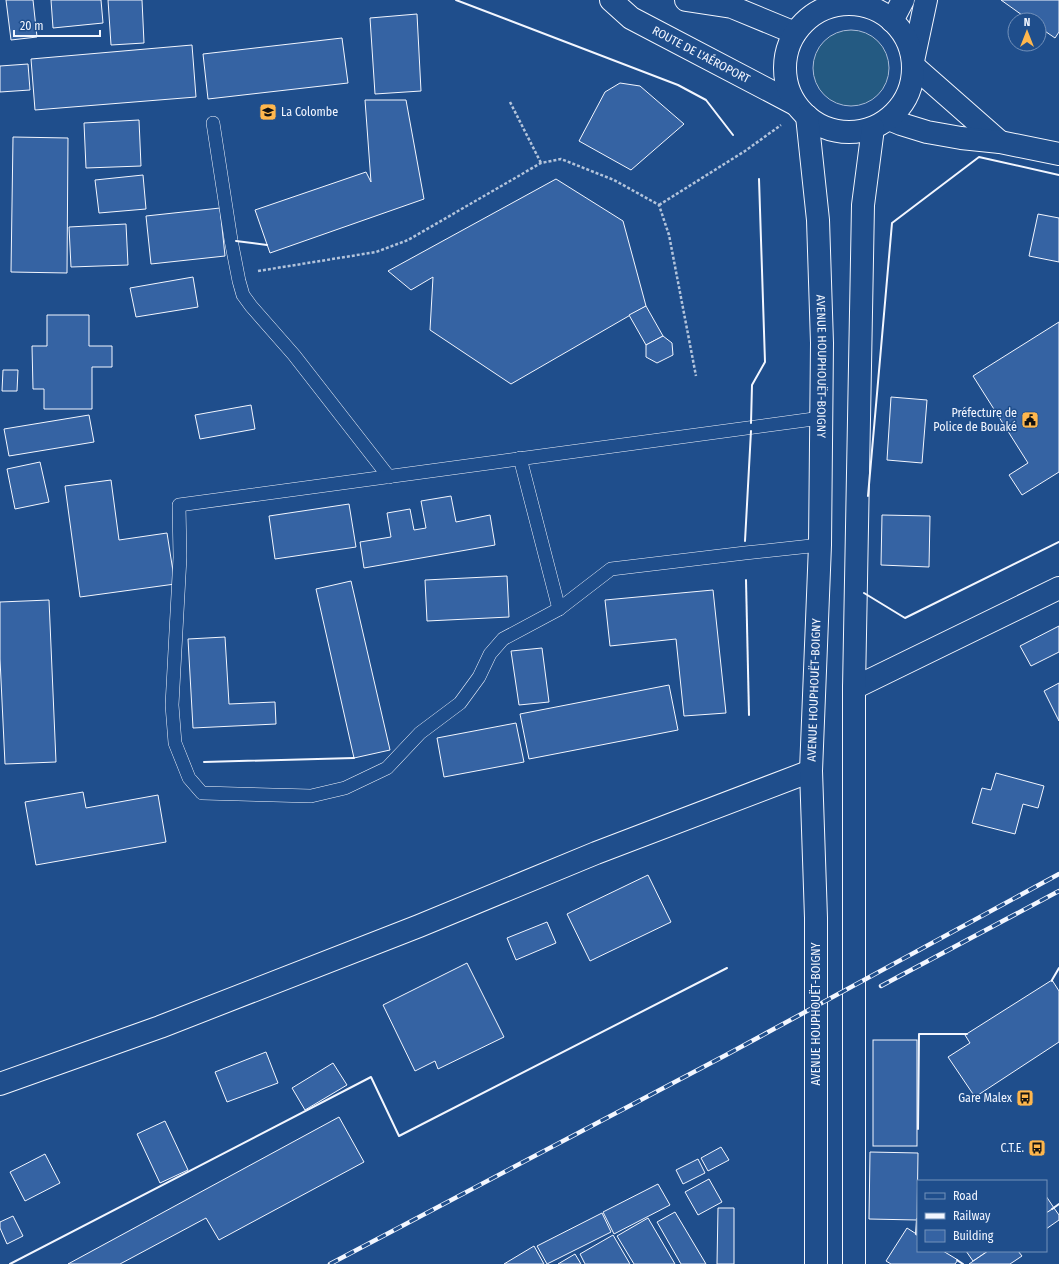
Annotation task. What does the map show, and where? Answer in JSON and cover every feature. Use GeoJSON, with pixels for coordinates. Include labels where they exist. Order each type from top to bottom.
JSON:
{"type":"FeatureCollection","features":[{"type":"Feature","properties":{"kind":"main road","name":"ROUTE DE L'AÉROPORT"},"geometry":{"type":"LineString","coordinates":[[611,0],[631,18],[801,110]]}},
{"type":"Feature","properties":{"kind":"main road"},"geometry":{"type":"LineString","coordinates":[[686,0],[802,18],[839,5],[858,2],[876,10],[892,20],[902,32],[910,46],[914,66],[1000,142]]}},
{"type":"Feature","properties":{"kind":"main road"},"geometry":{"type":"LineString","coordinates":[[892,20],[903,0]]}},
{"type":"Feature","properties":{"kind":"main road"},"geometry":{"type":"LineString","coordinates":[[802,18],[787,50],[785,68],[787,86],[801,110],[822,126],[838,131],[856,132],[881,123],[902,105],[910,88],[926,0]]}},
{"type":"Feature","properties":{"kind":"main road","name":"AVENUE HOUPHOUËT-BOIGNY"},"geometry":{"type":"LineString","coordinates":[[801,110],[818,220],[822,343],[820,545],[811,772],[816,918],[816,1264]]}},
{"type":"Feature","properties":{"kind":"main road"},"geometry":{"type":"LineString","coordinates":[[881,123],[901,124],[927,132],[961,138],[1000,142],[1059,154]]}},
{"type":"Feature","properties":{"kind":"main road"},"geometry":{"type":"LineString","coordinates":[[854,1264],[854,688],[863,205],[881,123]]}},
{"type":"Feature","properties":{"kind":"main road"},"geometry":{"type":"LineString","coordinates":[[854,688],[1059,588]]}},
{"type":"Feature","properties":{"kind":"main road"},"geometry":{"type":"LineString","coordinates":[[0,1084],[168,1024],[419,926],[596,853],[811,772]]}},
{"type":"Feature","properties":{"kind":"lane"},"geometry":{"type":"LineString","coordinates":[[213,123],[220,175],[243,295],[294,355],[389,476]]}},
{"type":"Feature","properties":{"kind":"lane"},"geometry":{"type":"LineString","coordinates":[[820,545],[745,552],[612,569],[559,609],[503,639],[490,654],[479,677],[460,703],[420,732],[387,768],[345,788],[311,796],[202,793],[189,778],[175,742],[172,704],[180,557],[179,505],[821,418]]}},
{"type":"Feature","properties":{"kind":"lane"},"geometry":{"type":"LineString","coordinates":[[520,458],[559,609]]}},
{"type":"Feature","properties":{"kind":"path"},"geometry":{"type":"LineString","coordinates":[[510,102],[541,162]]}},
{"type":"Feature","properties":{"kind":"path"},"geometry":{"type":"LineString","coordinates":[[659,205],[745,151],[801,110]]}},
{"type":"Feature","properties":{"kind":"path"},"geometry":{"type":"LineString","coordinates":[[238,275],[382,250],[408,240],[541,162],[561,159],[614,180],[659,205],[669,235],[696,376]]}},
{"type":"Feature","properties":{"kind":"shaded area"},"geometry":{"type":"Polygon","coordinates":[[[851,30],[866,33],[878,41],[886,53],[889,68],[886,83],[878,95],[866,103],[851,106],[836,103],[824,95],[816,83],[813,68],[816,53],[824,41],[836,33],[851,30]]]}},
{"type":"Feature","properties":{"kind":"building"},"geometry":{"type":"Polygon","coordinates":[[[6,0],[33,0],[37,37],[11,40],[6,0]]]}},
{"type":"Feature","properties":{"kind":"building"},"geometry":{"type":"Polygon","coordinates":[[[51,0],[101,0],[103,23],[53,28],[51,0]]]}},
{"type":"Feature","properties":{"kind":"building"},"geometry":{"type":"Polygon","coordinates":[[[108,0],[142,0],[144,43],[111,45],[108,0]]]}},
{"type":"Feature","properties":{"kind":"building"},"geometry":{"type":"Polygon","coordinates":[[[1001,0],[1059,0],[1059,32],[1055,38],[1047,32],[1047,12],[1018,12],[1001,0]]]}},
{"type":"Feature","properties":{"kind":"building"},"geometry":{"type":"Polygon","coordinates":[[[417,14],[421,91],[375,94],[370,18],[417,14]]]}},
{"type":"Feature","properties":{"kind":"building"},"geometry":{"type":"Polygon","coordinates":[[[342,38],[348,83],[208,99],[203,54],[342,38]]]}},
{"type":"Feature","properties":{"kind":"building"},"geometry":{"type":"Polygon","coordinates":[[[192,45],[196,97],[35,110],[31,59],[192,45]]]}},
{"type":"Feature","properties":{"kind":"building"},"geometry":{"type":"Polygon","coordinates":[[[28,64],[30,90],[0,92],[0,66],[28,64]]]}},
{"type":"Feature","properties":{"kind":"building"},"geometry":{"type":"Polygon","coordinates":[[[620,83],[640,86],[684,124],[631,170],[579,141],[605,92],[620,83]]]}},
{"type":"Feature","properties":{"kind":"building"},"geometry":{"type":"Polygon","coordinates":[[[365,100],[406,100],[424,199],[270,253],[255,210],[366,172],[371,182],[365,100]]]}},
{"type":"Feature","properties":{"kind":"building"},"geometry":{"type":"Polygon","coordinates":[[[139,120],[141,166],[86,168],[84,123],[139,120]]]}},
{"type":"Feature","properties":{"kind":"building"},"geometry":{"type":"Polygon","coordinates":[[[13,137],[68,138],[67,273],[11,272],[13,137]]]}},
{"type":"Feature","properties":{"kind":"building"},"geometry":{"type":"Polygon","coordinates":[[[143,175],[146,209],[99,213],[95,180],[143,175]]]}},
{"type":"Feature","properties":{"kind":"building"},"geometry":{"type":"Polygon","coordinates":[[[556,179],[623,221],[646,306],[511,384],[430,330],[433,277],[411,290],[388,271],[556,179]]]}},
{"type":"Feature","properties":{"kind":"building"},"geometry":{"type":"Polygon","coordinates":[[[220,208],[225,256],[151,264],[146,216],[220,208]]]}},
{"type":"Feature","properties":{"kind":"building"},"geometry":{"type":"Polygon","coordinates":[[[1038,214],[1059,218],[1059,262],[1029,256],[1038,214]]]}},
{"type":"Feature","properties":{"kind":"building"},"geometry":{"type":"Polygon","coordinates":[[[126,224],[128,265],[71,267],[69,227],[126,224]]]}},
{"type":"Feature","properties":{"kind":"building"},"geometry":{"type":"Polygon","coordinates":[[[193,277],[198,307],[136,317],[130,288],[193,277]]]}},
{"type":"Feature","properties":{"kind":"building"},"geometry":{"type":"Polygon","coordinates":[[[646,306],[663,336],[646,345],[629,315],[646,306]]]}},
{"type":"Feature","properties":{"kind":"building"},"geometry":{"type":"Polygon","coordinates":[[[47,315],[89,315],[89,346],[112,346],[112,367],[92,367],[92,409],[44,409],[44,389],[33,389],[32,346],[47,346],[47,315]]]}},
{"type":"Feature","properties":{"kind":"building","name":"Préfecture de Police de Bouaké"},"geometry":{"type":"Polygon","coordinates":[[[1059,322],[1059,472],[1022,495],[1009,475],[1028,463],[973,376],[1059,322]]]}},
{"type":"Feature","properties":{"kind":"building"},"geometry":{"type":"Polygon","coordinates":[[[663,336],[672,343],[673,355],[657,363],[646,357],[646,345],[663,336]]]}},
{"type":"Feature","properties":{"kind":"building"},"geometry":{"type":"Polygon","coordinates":[[[3,370],[18,370],[17,391],[2,391],[3,370]]]}},
{"type":"Feature","properties":{"kind":"building"},"geometry":{"type":"Polygon","coordinates":[[[891,397],[927,400],[922,463],[887,460],[891,397]]]}},
{"type":"Feature","properties":{"kind":"building"},"geometry":{"type":"Polygon","coordinates":[[[251,405],[255,429],[200,439],[195,415],[251,405]]]}},
{"type":"Feature","properties":{"kind":"building"},"geometry":{"type":"Polygon","coordinates":[[[89,415],[94,442],[9,456],[4,429],[89,415]]]}},
{"type":"Feature","properties":{"kind":"building"},"geometry":{"type":"Polygon","coordinates":[[[40,462],[49,502],[15,509],[7,469],[40,462]]]}},
{"type":"Feature","properties":{"kind":"building"},"geometry":{"type":"Polygon","coordinates":[[[111,480],[119,540],[167,533],[175,584],[80,597],[65,486],[111,480]]]}},
{"type":"Feature","properties":{"kind":"building"},"geometry":{"type":"Polygon","coordinates":[[[451,496],[456,522],[490,515],[495,545],[364,568],[360,542],[391,537],[387,513],[410,509],[414,530],[426,528],[421,501],[451,496]]]}},
{"type":"Feature","properties":{"kind":"building"},"geometry":{"type":"Polygon","coordinates":[[[349,504],[356,547],[275,559],[269,516],[349,504]]]}},
{"type":"Feature","properties":{"kind":"building"},"geometry":{"type":"Polygon","coordinates":[[[882,515],[930,516],[929,567],[881,565],[882,515]]]}},
{"type":"Feature","properties":{"kind":"building"},"geometry":{"type":"Polygon","coordinates":[[[507,576],[509,617],[427,621],[425,580],[507,576]]]}},
{"type":"Feature","properties":{"kind":"building"},"geometry":{"type":"Polygon","coordinates":[[[351,581],[390,750],[354,758],[316,589],[351,581]]]}},
{"type":"Feature","properties":{"kind":"building"},"geometry":{"type":"Polygon","coordinates":[[[713,590],[726,713],[684,716],[676,639],[610,646],[605,600],[713,590]]]}},
{"type":"Feature","properties":{"kind":"building"},"geometry":{"type":"Polygon","coordinates":[[[49,600],[56,762],[5,764],[0,659],[0,602],[49,600]]]}},
{"type":"Feature","properties":{"kind":"building"},"geometry":{"type":"Polygon","coordinates":[[[1059,626],[1059,652],[1031,666],[1020,646],[1059,626]]]}},
{"type":"Feature","properties":{"kind":"building"},"geometry":{"type":"Polygon","coordinates":[[[225,637],[229,704],[275,702],[276,724],[193,728],[188,639],[225,637]]]}},
{"type":"Feature","properties":{"kind":"building"},"geometry":{"type":"Polygon","coordinates":[[[542,648],[549,702],[519,705],[511,651],[542,648]]]}},
{"type":"Feature","properties":{"kind":"building"},"geometry":{"type":"Polygon","coordinates":[[[1059,683],[1059,721],[1044,691],[1059,683]]]}},
{"type":"Feature","properties":{"kind":"building"},"geometry":{"type":"Polygon","coordinates":[[[669,685],[678,730],[529,759],[520,714],[669,685]]]}},
{"type":"Feature","properties":{"kind":"building"},"geometry":{"type":"Polygon","coordinates":[[[516,723],[524,762],[444,777],[437,738],[516,723]]]}},
{"type":"Feature","properties":{"kind":"building"},"geometry":{"type":"Polygon","coordinates":[[[996,773],[1044,786],[1038,808],[1023,804],[1015,834],[972,823],[982,788],[991,790],[996,773]]]}},
{"type":"Feature","properties":{"kind":"building"},"geometry":{"type":"Polygon","coordinates":[[[83,792],[86,808],[158,795],[166,842],[36,865],[25,802],[83,792]]]}},
{"type":"Feature","properties":{"kind":"building"},"geometry":{"type":"Polygon","coordinates":[[[648,875],[671,922],[590,961],[567,914],[648,875]]]}},
{"type":"Feature","properties":{"kind":"building"},"geometry":{"type":"Polygon","coordinates":[[[547,922],[556,943],[516,960],[507,938],[547,922]]]}},
{"type":"Feature","properties":{"kind":"building"},"geometry":{"type":"Polygon","coordinates":[[[467,963],[504,1037],[438,1069],[435,1061],[415,1071],[383,1005],[467,963]]]}},
{"type":"Feature","properties":{"kind":"building"},"geometry":{"type":"Polygon","coordinates":[[[1052,980],[1059,991],[1059,1042],[975,1097],[948,1057],[970,1043],[965,1035],[1052,980]]]}},
{"type":"Feature","properties":{"kind":"building"},"geometry":{"type":"Polygon","coordinates":[[[873,1040],[917,1040],[917,1146],[873,1146],[873,1040]]]}},
{"type":"Feature","properties":{"kind":"building"},"geometry":{"type":"Polygon","coordinates":[[[266,1052],[278,1083],[227,1102],[215,1072],[266,1052]]]}},
{"type":"Feature","properties":{"kind":"building"},"geometry":{"type":"Polygon","coordinates":[[[333,1063],[347,1085],[305,1110],[292,1088],[333,1063]]]}},
{"type":"Feature","properties":{"kind":"building"},"geometry":{"type":"Polygon","coordinates":[[[339,1117],[364,1162],[219,1240],[206,1218],[120,1264],[68,1264],[339,1117]]]}},
{"type":"Feature","properties":{"kind":"building"},"geometry":{"type":"Polygon","coordinates":[[[165,1121],[188,1170],[160,1183],[137,1134],[165,1121]]]}},
{"type":"Feature","properties":{"kind":"building"},"geometry":{"type":"Polygon","coordinates":[[[721,1147],[729,1160],[708,1171],[701,1158],[721,1147]]]}},
{"type":"Feature","properties":{"kind":"building"},"geometry":{"type":"Polygon","coordinates":[[[870,1152],[918,1153],[917,1220],[869,1219],[870,1152]]]}},
{"type":"Feature","properties":{"kind":"building"},"geometry":{"type":"Polygon","coordinates":[[[45,1154],[60,1183],[25,1201],[10,1172],[45,1154]]]}},
{"type":"Feature","properties":{"kind":"building"},"geometry":{"type":"Polygon","coordinates":[[[698,1159],[705,1173],[683,1184],[676,1170],[698,1159]]]}},
{"type":"Feature","properties":{"kind":"building"},"geometry":{"type":"Polygon","coordinates":[[[709,1179],[722,1202],[698,1215],[685,1192],[709,1179]]]}},
{"type":"Feature","properties":{"kind":"building"},"geometry":{"type":"Polygon","coordinates":[[[658,1184],[670,1205],[614,1234],[603,1212],[658,1184]]]}},
{"type":"Feature","properties":{"kind":"building"},"geometry":{"type":"Polygon","coordinates":[[[1047,1198],[1054,1208],[1047,1212],[1047,1198]]]}},
{"type":"Feature","properties":{"kind":"building"},"geometry":{"type":"Polygon","coordinates":[[[718,1208],[734,1208],[734,1264],[717,1264],[718,1208]]]}},
{"type":"Feature","properties":{"kind":"building"},"geometry":{"type":"Polygon","coordinates":[[[1054,1208],[1059,1215],[1059,1220],[1047,1228],[1047,1212],[1054,1208]]]}},
{"type":"Feature","properties":{"kind":"building"},"geometry":{"type":"Polygon","coordinates":[[[675,1212],[706,1264],[681,1264],[657,1222],[675,1212]]]}},
{"type":"Feature","properties":{"kind":"building"},"geometry":{"type":"Polygon","coordinates":[[[602,1213],[611,1232],[547,1264],[537,1246],[602,1213]]]}},
{"type":"Feature","properties":{"kind":"building"},"geometry":{"type":"Polygon","coordinates":[[[13,1216],[23,1236],[7,1244],[0,1228],[0,1222],[13,1216]]]}},
{"type":"Feature","properties":{"kind":"building"},"geometry":{"type":"Polygon","coordinates":[[[648,1218],[675,1264],[634,1264],[617,1236],[648,1218]]]}},
{"type":"Feature","properties":{"kind":"building"},"geometry":{"type":"Polygon","coordinates":[[[907,1228],[917,1234],[917,1252],[945,1252],[958,1260],[955,1264],[891,1264],[886,1261],[907,1228]]]}},
{"type":"Feature","properties":{"kind":"building"},"geometry":{"type":"Polygon","coordinates":[[[613,1235],[630,1264],[585,1264],[580,1254],[613,1235]]]}},
{"type":"Feature","properties":{"kind":"building"},"geometry":{"type":"Polygon","coordinates":[[[534,1246],[544,1264],[504,1264],[534,1246]]]}},
{"type":"Feature","properties":{"kind":"building"},"geometry":{"type":"Polygon","coordinates":[[[967,1252],[986,1252],[973,1261],[967,1252]]]}},
{"type":"Feature","properties":{"kind":"building"},"geometry":{"type":"Polygon","coordinates":[[[987,1252],[1019,1252],[1022,1256],[1010,1264],[969,1264],[987,1252]]]}},
{"type":"Feature","properties":{"kind":"building"},"geometry":{"type":"Polygon","coordinates":[[[575,1254],[581,1264],[558,1264],[575,1254]]]}},
{"type":"Feature","properties":{"kind":"railway"},"geometry":{"type":"LineString","coordinates":[[330,1264],[726,1055],[1059,874]]}},
{"type":"Feature","properties":{"kind":"railway"},"geometry":{"type":"LineString","coordinates":[[881,986],[1059,891]]}},
{"type":"Feature","properties":{"kind":"wall"},"geometry":{"type":"LineString","coordinates":[[456,0],[678,85],[706,100],[733,135]]}},
{"type":"Feature","properties":{"kind":"wall"},"geometry":{"type":"LineString","coordinates":[[868,496],[892,223],[979,157],[1059,175]]}},
{"type":"Feature","properties":{"kind":"wall"},"geometry":{"type":"LineString","coordinates":[[751,423],[752,385],[765,362],[759,179]]}},
{"type":"Feature","properties":{"kind":"wall"},"geometry":{"type":"LineString","coordinates":[[236,241],[267,245]]}},
{"type":"Feature","properties":{"kind":"wall"},"geometry":{"type":"LineString","coordinates":[[745,541],[751,431]]}},
{"type":"Feature","properties":{"kind":"wall"},"geometry":{"type":"LineString","coordinates":[[864,593],[905,618],[1059,542]]}},
{"type":"Feature","properties":{"kind":"wall"},"geometry":{"type":"LineString","coordinates":[[746,580],[749,715]]}},
{"type":"Feature","properties":{"kind":"wall"},"geometry":{"type":"LineString","coordinates":[[204,762],[354,758]]}},
{"type":"Feature","properties":{"kind":"wall"},"geometry":{"type":"LineString","coordinates":[[10,1264],[371,1077],[399,1136],[727,968]]}},
{"type":"Feature","properties":{"kind":"wall"},"geometry":{"type":"LineString","coordinates":[[1052,981],[1059,968]]}},
{"type":"Feature","properties":{"kind":"wall"},"geometry":{"type":"LineString","coordinates":[[918,1129],[919,1034],[967,1034]]}},
{"type":"Feature","properties":{"kind":"wall"},"geometry":{"type":"LineString","coordinates":[[1052,1209],[1059,1204]]}},
{"type":"Feature","properties":{"kind":"wall"},"geometry":{"type":"LineString","coordinates":[[917,1219],[917,1234]]}},
{"type":"Feature","properties":{"kind":"wall"},"geometry":{"type":"LineString","coordinates":[[957,1260],[963,1264]]}},
{"type":"Feature","properties":{"kind":"place","name":"La Colombe"},"geometry":{"type":"Point","coordinates":[268,112]}},
{"type":"Feature","properties":{"kind":"place","name":"Préfecture de Police de Bouaké"},"geometry":{"type":"Point","coordinates":[1030,420]}},
{"type":"Feature","properties":{"kind":"place","name":"Gare Malex"},"geometry":{"type":"Point","coordinates":[1025,1098]}},
{"type":"Feature","properties":{"kind":"place","name":"C.T.E."},"geometry":{"type":"Point","coordinates":[1037,1148]}}]}
